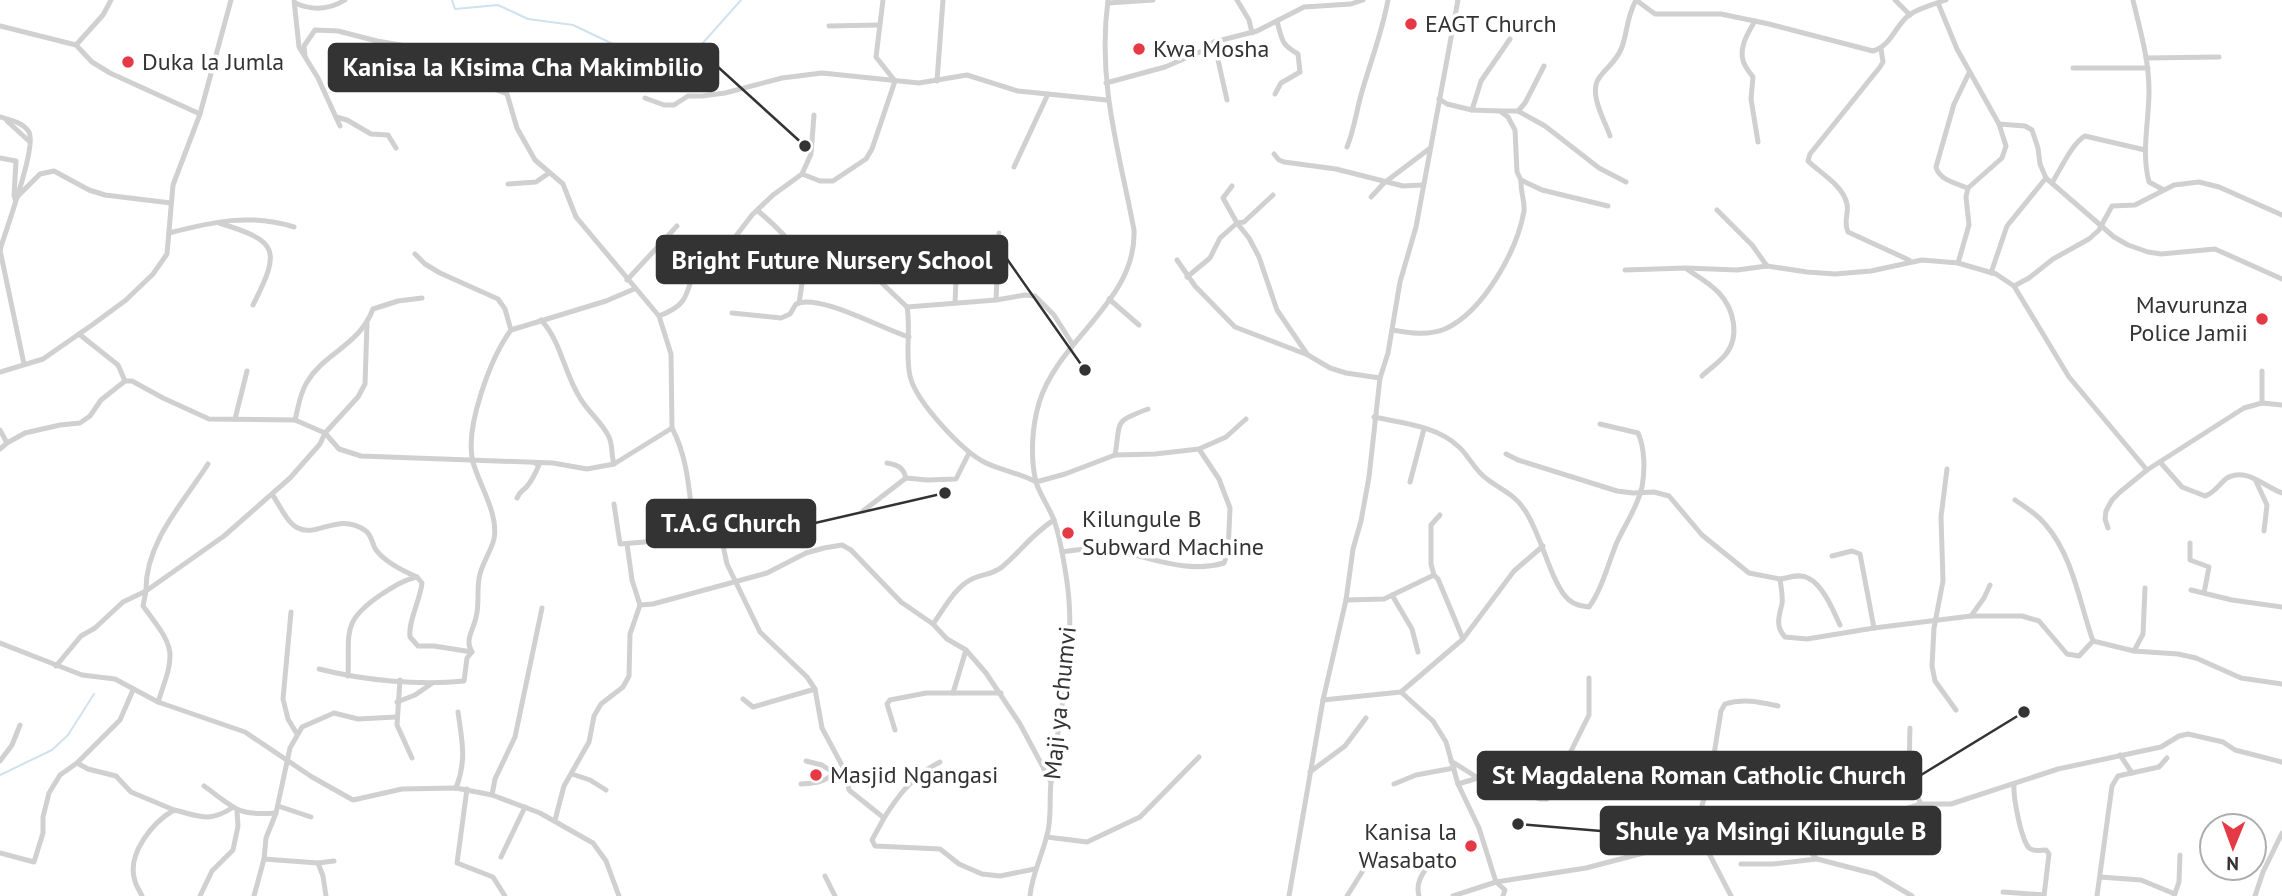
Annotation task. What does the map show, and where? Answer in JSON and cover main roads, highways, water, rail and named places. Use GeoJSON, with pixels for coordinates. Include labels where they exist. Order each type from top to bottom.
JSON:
{"type":"FeatureCollection","features":[{"type":"Feature","properties":{"kind":"waterway"},"geometry":{"type":"LineString","coordinates":[[452,0],[455,9],[498,5],[528,19],[573,25],[655,64],[685,63],[741,0]]}},
{"type":"Feature","properties":{"kind":"waterway"},"geometry":{"type":"LineString","coordinates":[[0,775],[52,750],[68,735],[94,694]]}},
{"type":"Feature","properties":{"kind":"place","name":"EAGT Church"},"geometry":{"type":"Point","coordinates":[1411,24]}},
{"type":"Feature","properties":{"kind":"place","name":"Kwa Mosha"},"geometry":{"type":"Point","coordinates":[1139,49]}},
{"type":"Feature","properties":{"kind":"place","name":"Duka la Jumla"},"geometry":{"type":"Point","coordinates":[128,62]}},
{"type":"Feature","properties":{"kind":"place","name":"Kanisa la Kisima Cha Makimbilio"},"geometry":{"type":"Point","coordinates":[805,146]}},
{"type":"Feature","properties":{"kind":"place","name":"Mavurunza Police Jamii"},"geometry":{"type":"Point","coordinates":[2262,319]}},
{"type":"Feature","properties":{"kind":"place","name":"Bright Future Nursery School"},"geometry":{"type":"Point","coordinates":[1085,370]}},
{"type":"Feature","properties":{"kind":"place","name":"T.A.G Church"},"geometry":{"type":"Point","coordinates":[945,493]}},
{"type":"Feature","properties":{"kind":"place","name":"Kilungule B Subward Machine"},"geometry":{"type":"Point","coordinates":[1068,533]}},
{"type":"Feature","properties":{"kind":"place","name":"St Magdalena Roman Catholic Church"},"geometry":{"type":"Point","coordinates":[2024,712]}},
{"type":"Feature","properties":{"kind":"place","name":"Masjid Ngangasi"},"geometry":{"type":"Point","coordinates":[816,775]}},
{"type":"Feature","properties":{"kind":"place","name":"Shule ya Msingi Kilungule B"},"geometry":{"type":"Point","coordinates":[1518,824]}},
{"type":"Feature","properties":{"kind":"place","name":"Kanisa la Wasabato"},"geometry":{"type":"Point","coordinates":[1471,846]}}]}
